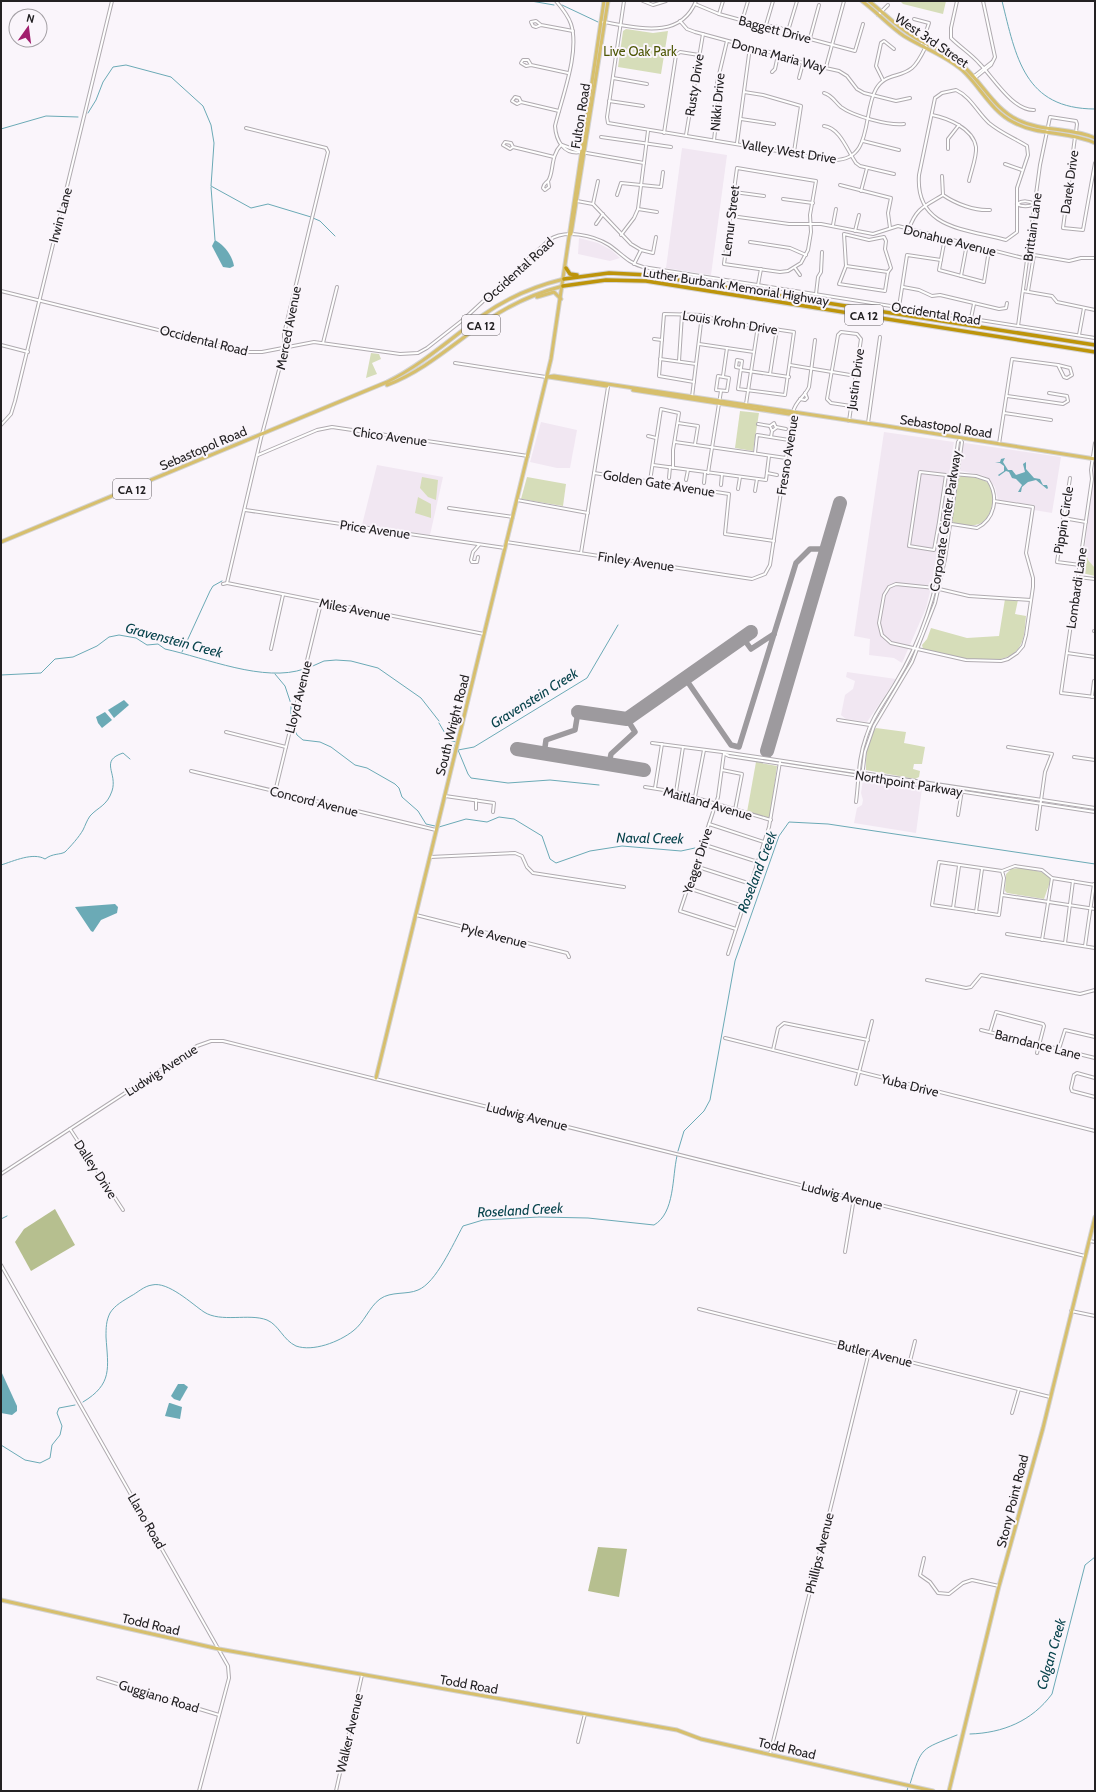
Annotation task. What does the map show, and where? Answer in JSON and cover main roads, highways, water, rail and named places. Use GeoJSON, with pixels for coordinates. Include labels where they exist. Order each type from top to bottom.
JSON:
{"type":"FeatureCollection","features":[{"type":"Feature","properties":{"kind":"highway"},"geometry":{"type":"LineString","coordinates":[[566,268],[571,274],[582,276]]}},
{"type":"Feature","properties":{"kind":"highway","name":"Luther Burbank Memorial Highway"},"geometry":{"type":"LineString","coordinates":[[564,279],[622,273],[655,276],[1095,345]]}},
{"type":"Feature","properties":{"kind":"highway","name":"Luther Burbank Memorial Highway"},"geometry":{"type":"LineString","coordinates":[[563,286],[606,280],[646,281],[1095,352]]}},
{"type":"Feature","properties":{"kind":"main road","name":"Fulton Road"},"geometry":{"type":"LineString","coordinates":[[603,22],[604,1]]}},
{"type":"Feature","properties":{"kind":"main road","name":"Fulton Road"},"geometry":{"type":"LineString","coordinates":[[561,300],[603,22],[608,1]]}},
{"type":"Feature","properties":{"kind":"main road","name":"West 3rd Street"},"geometry":{"type":"LineString","coordinates":[[862,1],[899,27],[925,48],[952,62],[973,79],[1003,117],[1023,127],[1045,132],[1095,138]]}},
{"type":"Feature","properties":{"kind":"main road","name":"West 3rd Street"},"geometry":{"type":"LineString","coordinates":[[869,1],[880,13]]}},
{"type":"Feature","properties":{"kind":"main road","name":"West 3rd Street"},"geometry":{"type":"LineString","coordinates":[[921,44],[926,44],[956,60],[1008,115],[1024,123],[1076,135],[1095,143]]}},
{"type":"Feature","properties":{"kind":"main road","name":"Fulton Road"},"geometry":{"type":"LineString","coordinates":[[570,234],[569,230],[583,153]]}},
{"type":"Feature","properties":{"kind":"main road","name":"Sebastopol Road"},"geometry":{"type":"LineString","coordinates":[[368,391],[413,368],[478,319],[500,305],[530,290],[564,279]]}},
{"type":"Feature","properties":{"kind":"main road","name":"Sebastopol Road"},"geometry":{"type":"LineString","coordinates":[[1,542],[417,371],[486,321],[527,298],[563,286]]}},
{"type":"Feature","properties":{"kind":"main road"},"geometry":{"type":"LineString","coordinates":[[527,298],[552,292],[557,294],[561,300]]}},
{"type":"Feature","properties":{"kind":"main road","name":"South Wright Road"},"geometry":{"type":"LineString","coordinates":[[376,1078],[547,377],[561,300]]}},
{"type":"Feature","properties":{"kind":"main road","name":"Sebastopol Road"},"geometry":{"type":"LineString","coordinates":[[547,377],[692,398],[719,404],[793,412],[1094,459]]}},
{"type":"Feature","properties":{"kind":"main road","name":"Sebastopol Road"},"geometry":{"type":"LineString","coordinates":[[692,398],[719,400],[746,406]]}},
{"type":"Feature","properties":{"kind":"main road","name":"Stony Point Road"},"geometry":{"type":"LineString","coordinates":[[949,1791],[998,1586],[1013,1540],[1095,1217]]}},
{"type":"Feature","properties":{"kind":"main road","name":"Todd Road"},"geometry":{"type":"LineString","coordinates":[[1,1600],[219,1649],[677,1730],[702,1739],[933,1791]]}},
{"type":"Feature","properties":{"kind":"water"},"geometry":{"type":"Polygon","coordinates":[[[215,240],[227,251],[234,266],[230,268],[223,267],[212,246],[215,240]]]}},
{"type":"Feature","properties":{"kind":"water"},"geometry":{"type":"Polygon","coordinates":[[[1005,458],[1003,462],[1008,470],[1012,470],[1016,475],[1025,472],[1023,464],[1026,462],[1026,469],[1034,478],[1040,479],[1043,485],[1047,485],[1048,488],[1047,489],[1036,480],[1028,482],[1022,487],[1021,492],[1018,492],[1022,485],[1016,479],[1012,478],[1009,472],[1006,471],[999,476],[998,475],[1004,471],[1004,466],[995,462],[1000,462],[1001,459],[1005,458]]]}},
{"type":"Feature","properties":{"kind":"water"},"geometry":{"type":"Polygon","coordinates":[[[124,700],[129,705],[114,718],[108,710],[124,700]]]}},
{"type":"Feature","properties":{"kind":"water"},"geometry":{"type":"Polygon","coordinates":[[[105,712],[112,720],[102,728],[96,717],[105,712]]]}},
{"type":"Feature","properties":{"kind":"water"},"geometry":{"type":"Polygon","coordinates":[[[115,904],[118,907],[117,913],[101,920],[93,932],[75,907],[115,904]]]}},
{"type":"Feature","properties":{"kind":"water"},"geometry":{"type":"Polygon","coordinates":[[[1,1371],[17,1406],[17,1411],[12,1415],[1,1413],[1,1371]]]}},
{"type":"Feature","properties":{"kind":"water"},"geometry":{"type":"Polygon","coordinates":[[[178,1384],[184,1384],[188,1387],[180,1401],[171,1396],[178,1384]]]}},
{"type":"Feature","properties":{"kind":"water"},"geometry":{"type":"Polygon","coordinates":[[[169,1403],[182,1407],[180,1419],[165,1416],[169,1403]]]}},
{"type":"Feature","properties":{"kind":"waterway"},"geometry":{"type":"LineString","coordinates":[[531,1],[554,5]]}},
{"type":"Feature","properties":{"kind":"waterway"},"geometry":{"type":"LineString","coordinates":[[1002,1],[1012,42],[1019,60],[1027,76],[1038,90],[1052,100],[1071,107],[1095,109]]}},
{"type":"Feature","properties":{"kind":"waterway"},"geometry":{"type":"LineString","coordinates":[[562,5],[598,22]]}},
{"type":"Feature","properties":{"kind":"waterway"},"geometry":{"type":"LineString","coordinates":[[88,113],[96,100],[103,82],[113,67],[126,65],[171,77],[203,106],[211,125],[214,143],[211,186],[251,208],[268,204],[311,217]]}},
{"type":"Feature","properties":{"kind":"waterway"},"geometry":{"type":"LineString","coordinates":[[1,129],[46,116],[78,117]]}},
{"type":"Feature","properties":{"kind":"waterway"},"geometry":{"type":"LineString","coordinates":[[211,187],[215,240]]}},
{"type":"Feature","properties":{"kind":"waterway"},"geometry":{"type":"LineString","coordinates":[[313,218],[320,221],[335,236]]}},
{"type":"Feature","properties":{"kind":"waterway"},"geometry":{"type":"LineString","coordinates":[[182,652],[210,591],[213,586],[222,581]]}},
{"type":"Feature","properties":{"kind":"waterway","name":"Gravenstein Creek"},"geometry":{"type":"LineString","coordinates":[[599,785],[550,780],[508,783],[471,778],[458,750],[474,747],[587,678],[618,625]]}},
{"type":"Feature","properties":{"kind":"waterway","name":"Gravenstein Creek"},"geometry":{"type":"LineString","coordinates":[[1,675],[41,673],[55,659],[73,657],[97,646],[109,637],[119,635],[136,638],[147,645],[158,644],[165,649],[235,668],[271,673],[288,673],[304,669]]}},
{"type":"Feature","properties":{"kind":"waterway","name":"Gravenstein Creek"},"geometry":{"type":"LineString","coordinates":[[306,669],[324,661],[336,660],[351,661],[378,668],[421,698],[439,721]]}},
{"type":"Feature","properties":{"kind":"waterway","name":"Naval Creek"},"geometry":{"type":"LineString","coordinates":[[275,674],[285,686],[291,704],[291,722]]}},
{"type":"Feature","properties":{"kind":"waterway","name":"Gravenstein Creek"},"geometry":{"type":"LineString","coordinates":[[439,723],[449,740],[456,742],[454,748]]}},
{"type":"Feature","properties":{"kind":"waterway","name":"Naval Creek"},"geometry":{"type":"LineString","coordinates":[[293,726],[297,735],[303,740],[320,742],[331,747],[355,765],[367,768],[395,784],[399,788],[402,797],[418,811],[426,824],[435,826]]}},
{"type":"Feature","properties":{"kind":"waterway"},"geometry":{"type":"LineString","coordinates":[[1,865],[17,859],[35,856],[45,859],[65,852],[81,833],[90,816],[108,800],[113,785],[111,768],[112,760],[116,756],[123,753],[130,759]]}},
{"type":"Feature","properties":{"kind":"waterway","name":"Naval Creek"},"geometry":{"type":"LineString","coordinates":[[439,827],[466,819],[487,822],[499,817],[514,819],[542,836],[550,859],[556,863],[590,851],[622,846],[681,851],[695,848]]}},
{"type":"Feature","properties":{"kind":"waterway","name":"Roseland Creek"},"geometry":{"type":"LineString","coordinates":[[678,1151],[684,1131],[704,1111],[710,1100],[735,961],[779,836],[789,822],[828,824],[1095,864]]}},
{"type":"Feature","properties":{"kind":"waterway","name":"Roseland Creek"},"geometry":{"type":"LineString","coordinates":[[83,1402],[100,1389],[104,1382],[108,1366],[106,1328],[110,1313],[119,1303],[146,1287],[152,1285],[165,1286],[180,1294],[204,1312],[218,1317],[252,1317],[267,1320],[275,1325],[288,1340],[296,1346],[303,1348],[318,1347],[341,1339],[357,1328],[376,1302],[380,1299],[389,1295],[418,1290],[425,1286],[444,1262],[463,1226],[483,1220],[539,1217],[588,1218],[654,1225],[666,1212],[672,1194],[677,1156]]}},
{"type":"Feature","properties":{"kind":"waterway"},"geometry":{"type":"LineString","coordinates":[[1,1219],[7,1216]]}},
{"type":"Feature","properties":{"kind":"waterway","name":"Roseland Creek"},"geometry":{"type":"LineString","coordinates":[[1,1445],[25,1460],[40,1463],[50,1458],[52,1445],[60,1435],[62,1426],[57,1413],[59,1408],[75,1405]]}},
{"type":"Feature","properties":{"kind":"waterway","name":"Colgan Creek"},"geometry":{"type":"LineString","coordinates":[[970,1734],[994,1731],[1016,1724],[1035,1712],[1052,1694],[1085,1565],[1095,1557]]}},
{"type":"Feature","properties":{"kind":"waterway","name":"Colgan Creek"},"geometry":{"type":"LineString","coordinates":[[910,1784],[917,1762],[924,1751],[929,1747],[957,1735]]}},
{"type":"Feature","properties":{"kind":"waterway","name":"Colgan Creek"},"geometry":{"type":"LineString","coordinates":[[907,1791],[908,1787]]}},
{"type":"Feature","properties":{"kind":"park label","name":"Live Oak Park"},"geometry":{"type":"Point","coordinates":[640,51]}}]}
